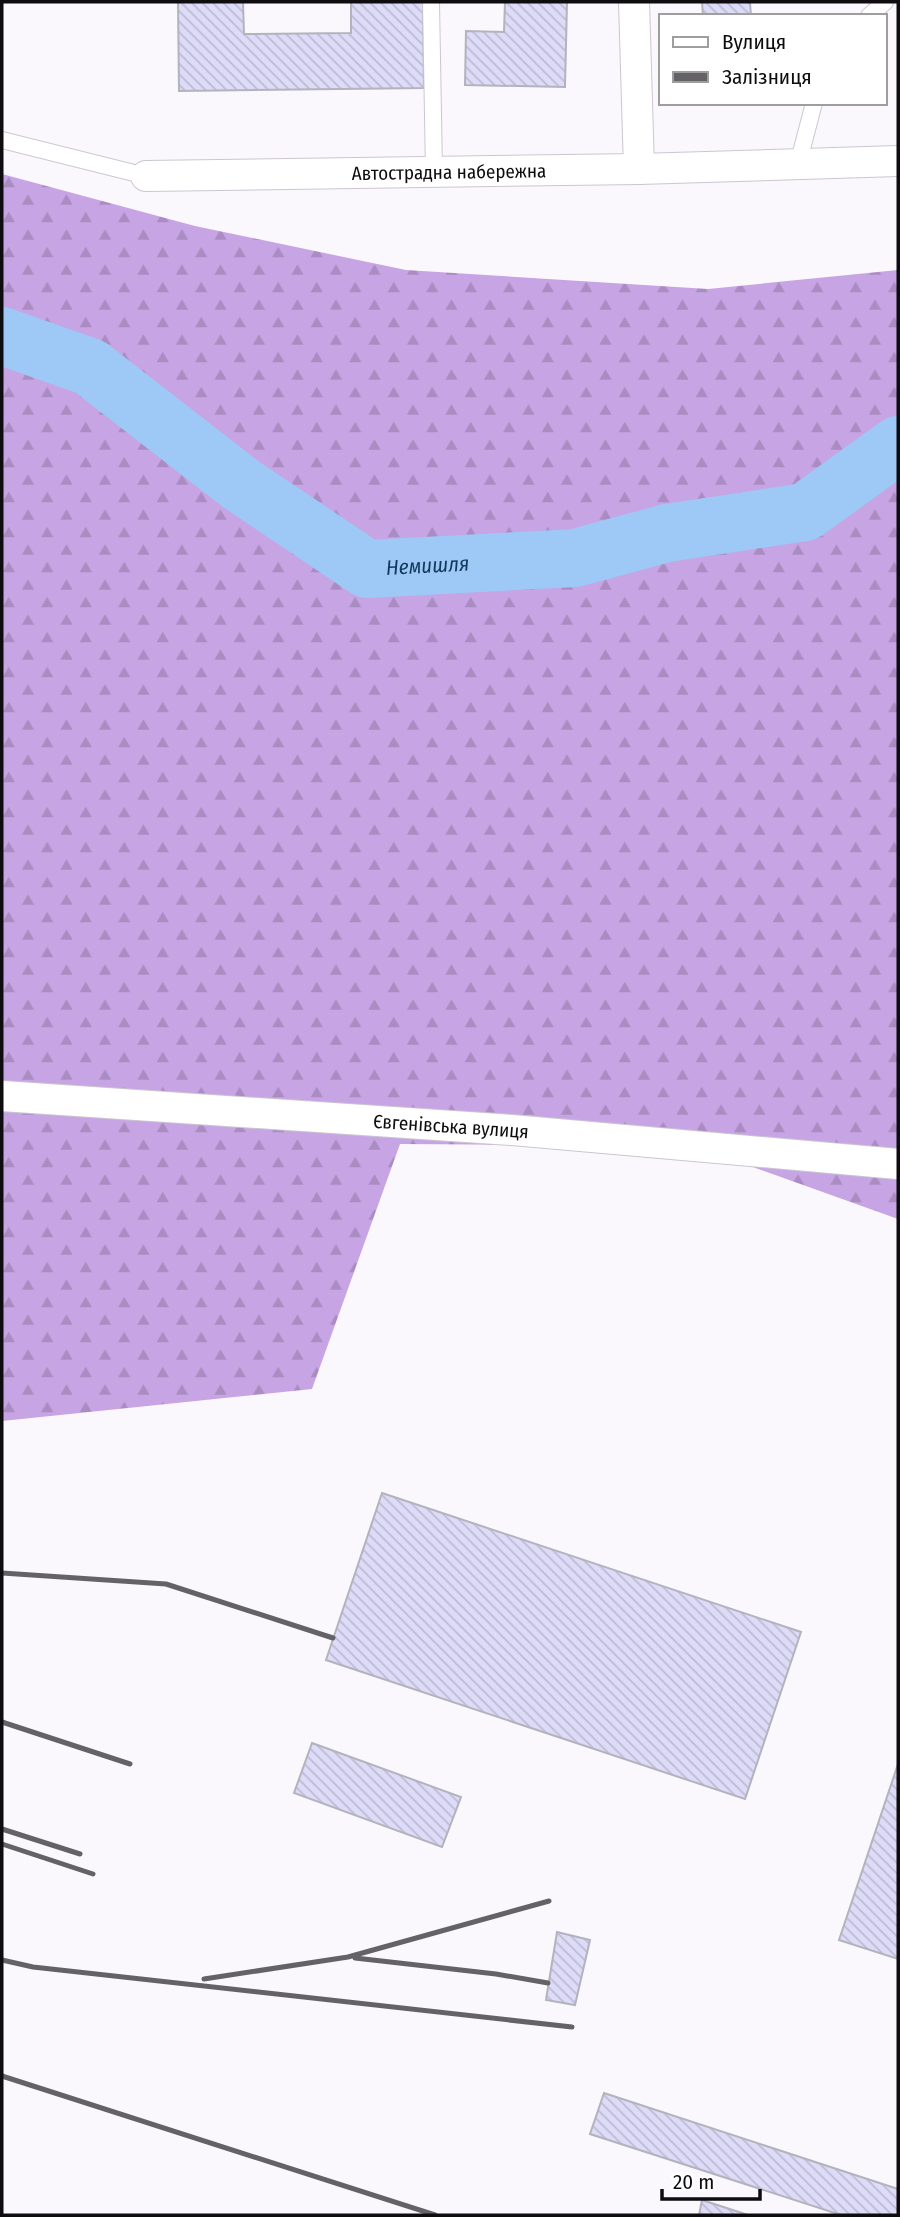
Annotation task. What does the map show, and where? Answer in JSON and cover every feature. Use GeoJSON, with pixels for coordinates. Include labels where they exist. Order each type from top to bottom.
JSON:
{"type":"FeatureCollection","features":[{"type":"Feature","properties":{"kind":"street"},"geometry":{"type":"LineString","coordinates":[[634,2],[639,169]]}},
{"type":"Feature","properties":{"kind":"street","name":"Автострадна набережна"},"geometry":{"type":"LineString","coordinates":[[146,176],[639,169],[898,161]]}},
{"type":"Feature","properties":{"kind":"street","name":"Євгенівська вулиця"},"geometry":{"type":"LineString","coordinates":[[2,1096],[512,1130],[898,1164]]}},
{"type":"Feature","properties":{"kind":"lane"},"geometry":{"type":"LineString","coordinates":[[431,2],[434,172]]}},
{"type":"Feature","properties":{"kind":"lane"},"geometry":{"type":"LineString","coordinates":[[871,14],[885,2]]}},
{"type":"Feature","properties":{"kind":"lane"},"geometry":{"type":"LineString","coordinates":[[798,164],[813,105]]}},
{"type":"Feature","properties":{"kind":"lane","name":"Автострадна набережна"},"geometry":{"type":"LineString","coordinates":[[2,140],[146,176]]}},
{"type":"Feature","properties":{"kind":"green space"},"geometry":{"type":"Polygon","coordinates":[[[2,174],[195,226],[406,270],[708,289],[898,270],[898,1219],[694,1146],[400,1144],[312,1389],[2,1421],[2,174]]]}},
{"type":"Feature","properties":{"kind":"building"},"geometry":{"type":"Polygon","coordinates":[[[178,2],[243,2],[244,34],[351,33],[351,2],[423,2],[424,88],[179,91],[178,2]]]}},
{"type":"Feature","properties":{"kind":"building"},"geometry":{"type":"Polygon","coordinates":[[[505,2],[567,2],[565,87],[465,85],[466,31],[504,32],[505,2]]]}},
{"type":"Feature","properties":{"kind":"building"},"geometry":{"type":"Polygon","coordinates":[[[702,2],[750,2],[751,14],[703,14],[702,2]]]}},
{"type":"Feature","properties":{"kind":"building"},"geometry":{"type":"Polygon","coordinates":[[[382,1493],[801,1632],[745,1799],[326,1660],[382,1493]]]}},
{"type":"Feature","properties":{"kind":"building"},"geometry":{"type":"Polygon","coordinates":[[[312,1743],[461,1797],[442,1847],[294,1793],[312,1743]]]}},
{"type":"Feature","properties":{"kind":"building"},"geometry":{"type":"Polygon","coordinates":[[[898,1764],[898,1959],[839,1940],[898,1764]]]}},
{"type":"Feature","properties":{"kind":"building"},"geometry":{"type":"Polygon","coordinates":[[[557,1932],[590,1940],[575,2005],[546,2000],[557,1932]]]}},
{"type":"Feature","properties":{"kind":"building"},"geometry":{"type":"Polygon","coordinates":[[[604,2093],[898,2189],[898,2215],[841,2215],[590,2134],[604,2093]]]}},
{"type":"Feature","properties":{"kind":"building"},"geometry":{"type":"Polygon","coordinates":[[[702,2200],[748,2215],[699,2215],[702,2200]]]}},
{"type":"Feature","properties":{"kind":"waterway","name":"Немишля"},"geometry":{"type":"LineString","coordinates":[[2,336],[90,367],[242,485],[367,569],[575,558],[667,533],[805,512],[898,445]]}},
{"type":"Feature","properties":{"kind":"railway"},"geometry":{"type":"LineString","coordinates":[[2,1573],[166,1584],[333,1638]]}},
{"type":"Feature","properties":{"kind":"railway"},"geometry":{"type":"LineString","coordinates":[[2,1722],[130,1764]]}},
{"type":"Feature","properties":{"kind":"railway"},"geometry":{"type":"LineString","coordinates":[[2,1829],[80,1854]]}},
{"type":"Feature","properties":{"kind":"railway"},"geometry":{"type":"LineString","coordinates":[[2,1844],[93,1874]]}},
{"type":"Feature","properties":{"kind":"railway"},"geometry":{"type":"LineString","coordinates":[[204,1979],[348,1957],[549,1901]]}},
{"type":"Feature","properties":{"kind":"railway"},"geometry":{"type":"LineString","coordinates":[[355,1958],[496,1974],[548,1983]]}},
{"type":"Feature","properties":{"kind":"railway"},"geometry":{"type":"LineString","coordinates":[[2,1960],[33,1967],[572,2027]]}},
{"type":"Feature","properties":{"kind":"railway"},"geometry":{"type":"LineString","coordinates":[[2,2076],[435,2215]]}}]}
